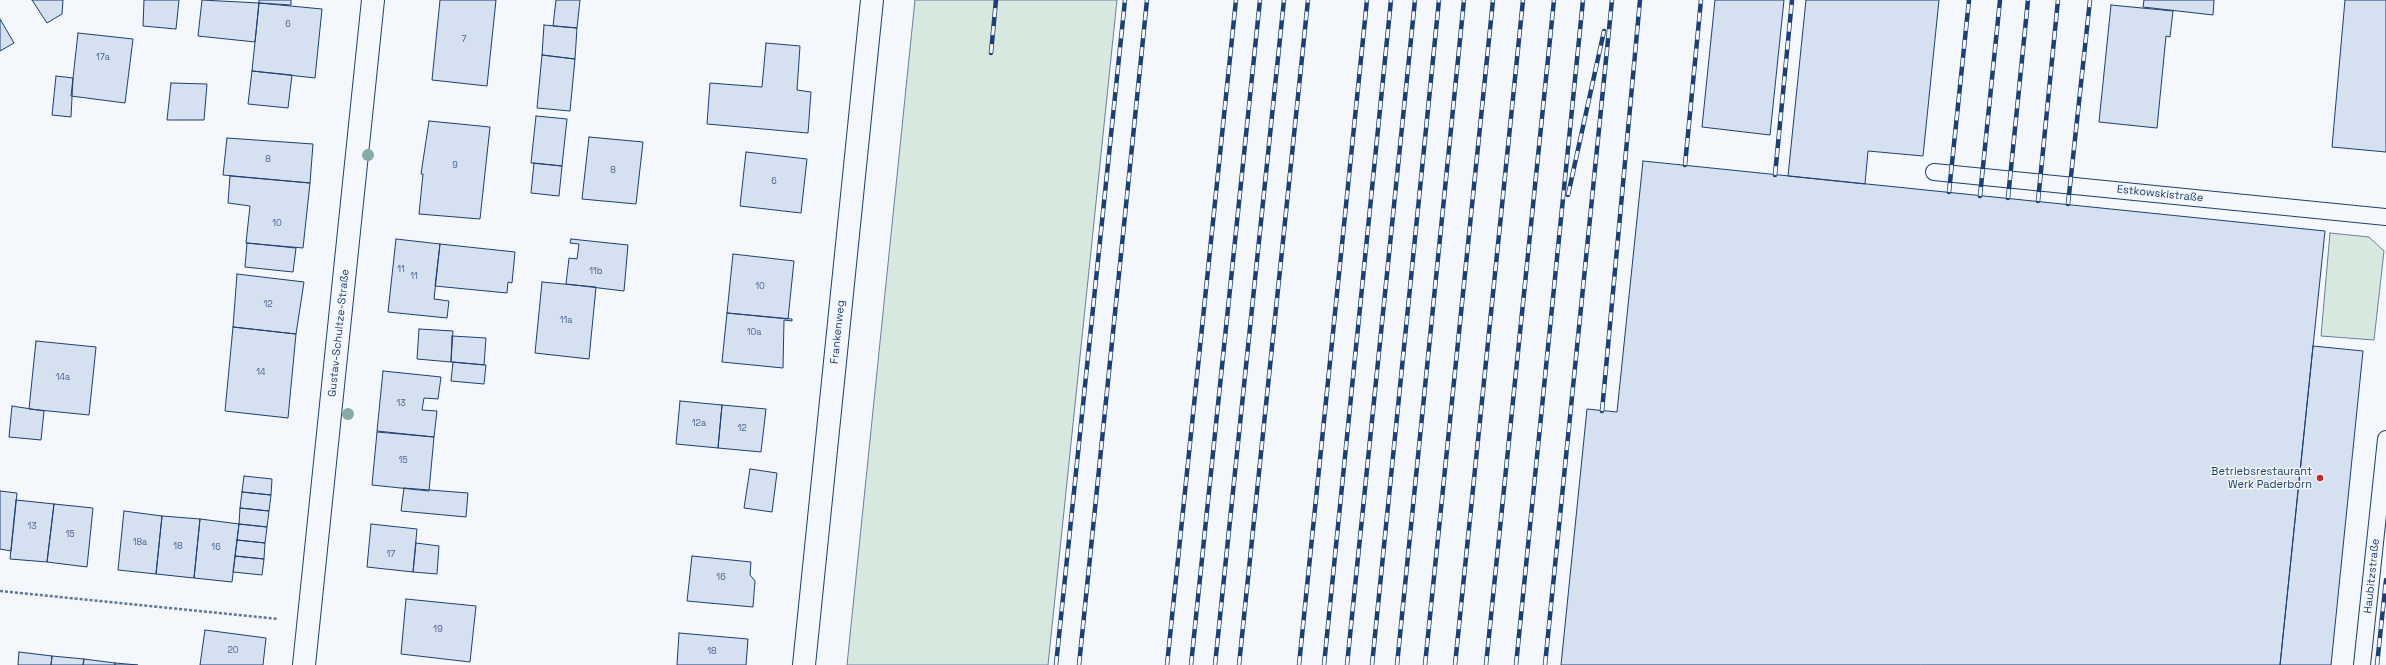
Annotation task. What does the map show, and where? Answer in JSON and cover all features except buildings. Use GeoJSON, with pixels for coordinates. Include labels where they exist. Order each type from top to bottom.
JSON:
{"type":"FeatureCollection","features":[{"type":"Feature","properties":{"kind":"street","name":"Gustav-Schultze-Straße"},"geometry":{"type":"LineString","coordinates":[[304,665],[373,0]]}},
{"type":"Feature","properties":{"kind":"street","name":"Frankenweg"},"geometry":{"type":"LineString","coordinates":[[804,665],[872,0]]}},
{"type":"Feature","properties":{"kind":"lane","name":"Estkowskistraße"},"geometry":{"type":"LineString","coordinates":[[1934,172],[2386,216]]}},
{"type":"Feature","properties":{"kind":"lane","name":"Haubitzstraße"},"geometry":{"type":"LineString","coordinates":[[2362,665],[2386,439]]}},
{"type":"Feature","properties":{"kind":"path"},"geometry":{"type":"LineString","coordinates":[[0,591],[308,622]]}},
{"type":"Feature","properties":{"kind":"shaded area"},"geometry":{"type":"Polygon","coordinates":[[[915,0],[1117,0],[1048,665],[847,665],[915,0]]]}},
{"type":"Feature","properties":{"kind":"shaded area"},"geometry":{"type":"Polygon","coordinates":[[[2330,233],[2369,237],[2384,251],[2374,340],[2321,336],[2330,233]]]}},
{"type":"Feature","properties":{"kind":"railway"},"geometry":{"type":"LineString","coordinates":[[991,53],[996,0]]}},
{"type":"Feature","properties":{"kind":"railway"},"geometry":{"type":"LineString","coordinates":[[1056,665],[1125,0]]}},
{"type":"Feature","properties":{"kind":"railway"},"geometry":{"type":"LineString","coordinates":[[1079,665],[1147,0]]}},
{"type":"Feature","properties":{"kind":"railway"},"geometry":{"type":"LineString","coordinates":[[1167,665],[1236,0]]}},
{"type":"Feature","properties":{"kind":"railway"},"geometry":{"type":"LineString","coordinates":[[1191,665],[1260,0]]}},
{"type":"Feature","properties":{"kind":"railway"},"geometry":{"type":"LineString","coordinates":[[1215,665],[1284,0]]}},
{"type":"Feature","properties":{"kind":"railway"},"geometry":{"type":"LineString","coordinates":[[1239,665],[1308,0]]}},
{"type":"Feature","properties":{"kind":"railway"},"geometry":{"type":"LineString","coordinates":[[1299,665],[1367,0]]}},
{"type":"Feature","properties":{"kind":"railway"},"geometry":{"type":"LineString","coordinates":[[1324,665],[1391,0]]}},
{"type":"Feature","properties":{"kind":"railway"},"geometry":{"type":"LineString","coordinates":[[1347,665],[1415,0]]}},
{"type":"Feature","properties":{"kind":"railway"},"geometry":{"type":"LineString","coordinates":[[1372,665],[1439,0]]}},
{"type":"Feature","properties":{"kind":"railway"},"geometry":{"type":"LineString","coordinates":[[1397,665],[1464,0]]}},
{"type":"Feature","properties":{"kind":"railway"},"geometry":{"type":"LineString","coordinates":[[1425,665],[1493,0]]}},
{"type":"Feature","properties":{"kind":"railway"},"geometry":{"type":"LineString","coordinates":[[1455,665],[1523,0]]}},
{"type":"Feature","properties":{"kind":"railway"},"geometry":{"type":"LineString","coordinates":[[1486,665],[1554,0]]}},
{"type":"Feature","properties":{"kind":"railway"},"geometry":{"type":"LineString","coordinates":[[1516,665],[1583,0]]}},
{"type":"Feature","properties":{"kind":"railway"},"geometry":{"type":"LineString","coordinates":[[1545,665],[1612,0]]}},
{"type":"Feature","properties":{"kind":"railway"},"geometry":{"type":"LineString","coordinates":[[1602,411],[1640,0]]}},
{"type":"Feature","properties":{"kind":"railway"},"geometry":{"type":"LineString","coordinates":[[1685,165],[1701,0]]}},
{"type":"Feature","properties":{"kind":"railway"},"geometry":{"type":"LineString","coordinates":[[1775,175],[1792,0]]}},
{"type":"Feature","properties":{"kind":"railway"},"geometry":{"type":"LineString","coordinates":[[1949,192],[1969,0]]}},
{"type":"Feature","properties":{"kind":"railway"},"geometry":{"type":"LineString","coordinates":[[1980,196],[2000,0]]}},
{"type":"Feature","properties":{"kind":"railway"},"geometry":{"type":"LineString","coordinates":[[2008,198],[2028,0]]}},
{"type":"Feature","properties":{"kind":"railway"},"geometry":{"type":"LineString","coordinates":[[2038,201],[2058,0]]}},
{"type":"Feature","properties":{"kind":"railway"},"geometry":{"type":"LineString","coordinates":[[2068,204],[2090,0]]}},
{"type":"Feature","properties":{"kind":"railway"},"geometry":{"type":"LineString","coordinates":[[1568,195],[1604,31]]}},
{"type":"Feature","properties":{"kind":"railway"},"geometry":{"type":"LineString","coordinates":[[2377,665],[2386,580]]}},
{"type":"Feature","properties":{"kind":"place","name":"Betriebsrestaurant Werk Paderborn"},"geometry":{"type":"Point","coordinates":[2320,478]}}]}
